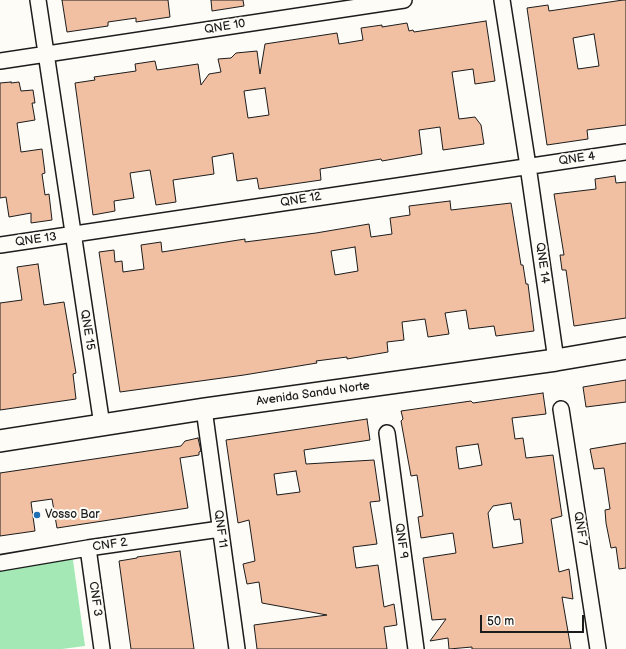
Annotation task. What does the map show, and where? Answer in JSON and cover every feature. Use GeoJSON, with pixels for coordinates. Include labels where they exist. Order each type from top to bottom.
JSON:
{"type":"FeatureCollection","features":[{"type":"Feature","properties":{"kind":"main road","name":"Avenida Sandu Norte"},"geometry":{"type":"LineString","coordinates":[[0,441],[204,409],[556,360],[626,348]]}},
{"type":"Feature","properties":{"kind":"street","name":"QNE 15"},"geometry":{"type":"LineString","coordinates":[[38,0],[102,425]]}},
{"type":"Feature","properties":{"kind":"street","name":"QNE 10"},"geometry":{"type":"LineString","coordinates":[[0,61],[404,0]]}},
{"type":"Feature","properties":{"kind":"street","name":"QNE 14"},"geometry":{"type":"LineString","coordinates":[[502,0],[556,360]]}},
{"type":"Feature","properties":{"kind":"street","name":"QNE 4"},"geometry":{"type":"LineString","coordinates":[[528,166],[626,152]]}},
{"type":"Feature","properties":{"kind":"street","name":"QNE 12"},"geometry":{"type":"LineString","coordinates":[[73,234],[528,166]]}},
{"type":"Feature","properties":{"kind":"street","name":"QNE 13"},"geometry":{"type":"LineString","coordinates":[[0,245],[73,234]]}},
{"type":"Feature","properties":{"kind":"street","name":"QNF 11"},"geometry":{"type":"LineString","coordinates":[[204,409],[237,649]]}},
{"type":"Feature","properties":{"kind":"street","name":"QNF 7"},"geometry":{"type":"LineString","coordinates":[[561,409],[598,649]]}},
{"type":"Feature","properties":{"kind":"street","name":"QNF 9"},"geometry":{"type":"LineString","coordinates":[[386,433],[416,649]]}},
{"type":"Feature","properties":{"kind":"street","name":"CNF 2"},"geometry":{"type":"LineString","coordinates":[[0,563],[88,548],[220,529]]}},
{"type":"Feature","properties":{"kind":"street","name":"CNF 3"},"geometry":{"type":"LineString","coordinates":[[88,548],[102,649]]}},
{"type":"Feature","properties":{"kind":"green space"},"geometry":{"type":"Polygon","coordinates":[[[72,553],[85,646],[62,649],[0,649],[0,564],[72,553]]]}},
{"type":"Feature","properties":{"kind":"building"},"geometry":{"type":"Polygon","coordinates":[[[62,0],[168,0],[170,17],[136,22],[136,18],[108,22],[108,26],[67,32],[62,0]]]}},
{"type":"Feature","properties":{"kind":"building"},"geometry":{"type":"Polygon","coordinates":[[[211,0],[243,0],[244,6],[212,11],[211,0]]]}},
{"type":"Feature","properties":{"kind":"building"},"geometry":{"type":"Polygon","coordinates":[[[626,0],[626,125],[587,130],[588,139],[547,145],[527,8],[548,5],[549,11],[626,0]],[[594,34],[573,38],[578,69],[599,66],[594,34]]]}},
{"type":"Feature","properties":{"kind":"building"},"geometry":{"type":"Polygon","coordinates":[[[486,21],[495,81],[475,84],[473,69],[452,72],[459,119],[475,117],[481,125],[484,144],[443,150],[440,127],[419,130],[422,154],[320,169],[321,180],[259,189],[257,178],[237,181],[233,153],[212,157],[214,174],[173,180],[176,202],[156,205],[150,170],[130,173],[134,198],[114,201],[115,211],[93,215],[75,83],[95,80],[94,77],[136,71],[135,64],[155,61],[157,70],[198,64],[201,85],[209,74],[221,72],[218,59],[231,58],[236,53],[257,51],[260,74],[265,44],[337,33],[339,44],[363,40],[361,28],[382,25],[382,27],[407,23],[409,31],[413,30],[414,32],[486,21]],[[265,88],[244,91],[248,118],[269,115],[265,88]]]}},
{"type":"Feature","properties":{"kind":"building"},"geometry":{"type":"Polygon","coordinates":[[[19,82],[21,91],[33,90],[35,103],[32,103],[35,120],[17,123],[21,152],[42,149],[45,173],[42,174],[45,195],[49,194],[52,220],[31,223],[31,213],[9,217],[6,197],[0,198],[0,83],[19,82]]]}},
{"type":"Feature","properties":{"kind":"building"},"geometry":{"type":"Polygon","coordinates":[[[615,176],[616,183],[626,182],[626,318],[574,326],[566,270],[562,270],[560,255],[564,255],[554,194],[596,189],[595,179],[615,176]]]}},
{"type":"Feature","properties":{"kind":"building"},"geometry":{"type":"Polygon","coordinates":[[[450,201],[451,210],[511,203],[521,265],[523,265],[526,284],[528,284],[534,331],[496,336],[494,326],[469,329],[466,310],[445,313],[449,334],[428,337],[425,319],[402,322],[404,340],[387,342],[388,352],[347,359],[347,357],[316,361],[317,363],[244,375],[120,392],[99,252],[114,250],[115,262],[122,261],[123,272],[144,269],[141,245],[161,242],[162,252],[245,239],[245,242],[316,233],[369,224],[371,237],[392,234],[390,218],[410,215],[409,206],[450,201]],[[355,247],[331,251],[335,275],[358,271],[355,247]]]}},
{"type":"Feature","properties":{"kind":"building"},"geometry":{"type":"Polygon","coordinates":[[[38,264],[44,305],[64,302],[76,373],[73,374],[76,399],[0,410],[0,303],[22,300],[17,267],[38,264]]]}},
{"type":"Feature","properties":{"kind":"building"},"geometry":{"type":"Polygon","coordinates":[[[626,380],[626,402],[586,407],[583,387],[626,380]]]}},
{"type":"Feature","properties":{"kind":"building"},"geometry":{"type":"Polygon","coordinates":[[[543,393],[546,414],[512,418],[515,439],[523,438],[526,458],[553,455],[562,516],[551,519],[559,572],[569,569],[573,599],[562,597],[571,649],[472,649],[472,647],[449,649],[448,638],[430,641],[446,619],[432,620],[423,558],[456,553],[453,533],[421,538],[418,517],[423,516],[417,475],[411,476],[401,421],[403,419],[401,411],[471,401],[473,403],[543,393]],[[478,444],[456,447],[459,469],[482,465],[478,444]],[[511,503],[493,506],[488,513],[493,548],[523,543],[520,519],[514,520],[511,503]]]}},
{"type":"Feature","properties":{"kind":"building"},"geometry":{"type":"Polygon","coordinates":[[[367,419],[370,440],[304,450],[306,464],[374,460],[380,501],[370,502],[377,544],[353,547],[356,568],[378,565],[384,607],[394,604],[397,625],[384,627],[387,649],[257,649],[254,625],[327,615],[262,603],[259,582],[247,584],[243,564],[255,561],[249,520],[238,523],[226,440],[367,419]],[[296,471],[274,474],[277,495],[300,492],[296,471]]]}},
{"type":"Feature","properties":{"kind":"building"},"geometry":{"type":"Polygon","coordinates":[[[198,438],[201,451],[199,452],[199,455],[180,458],[188,508],[57,528],[52,499],[31,502],[35,531],[0,536],[0,473],[181,446],[185,441],[198,438]]]}},
{"type":"Feature","properties":{"kind":"building"},"geometry":{"type":"Polygon","coordinates":[[[626,443],[626,568],[619,569],[616,547],[611,548],[606,523],[605,510],[610,509],[604,468],[594,469],[590,449],[626,443]]]}},
{"type":"Feature","properties":{"kind":"building"},"geometry":{"type":"Polygon","coordinates":[[[180,551],[194,649],[131,649],[119,561],[180,551]]]}},
{"type":"Feature","properties":{"kind":"place","name":"Vosso Bar"},"geometry":{"type":"Point","coordinates":[37,515]}}]}
